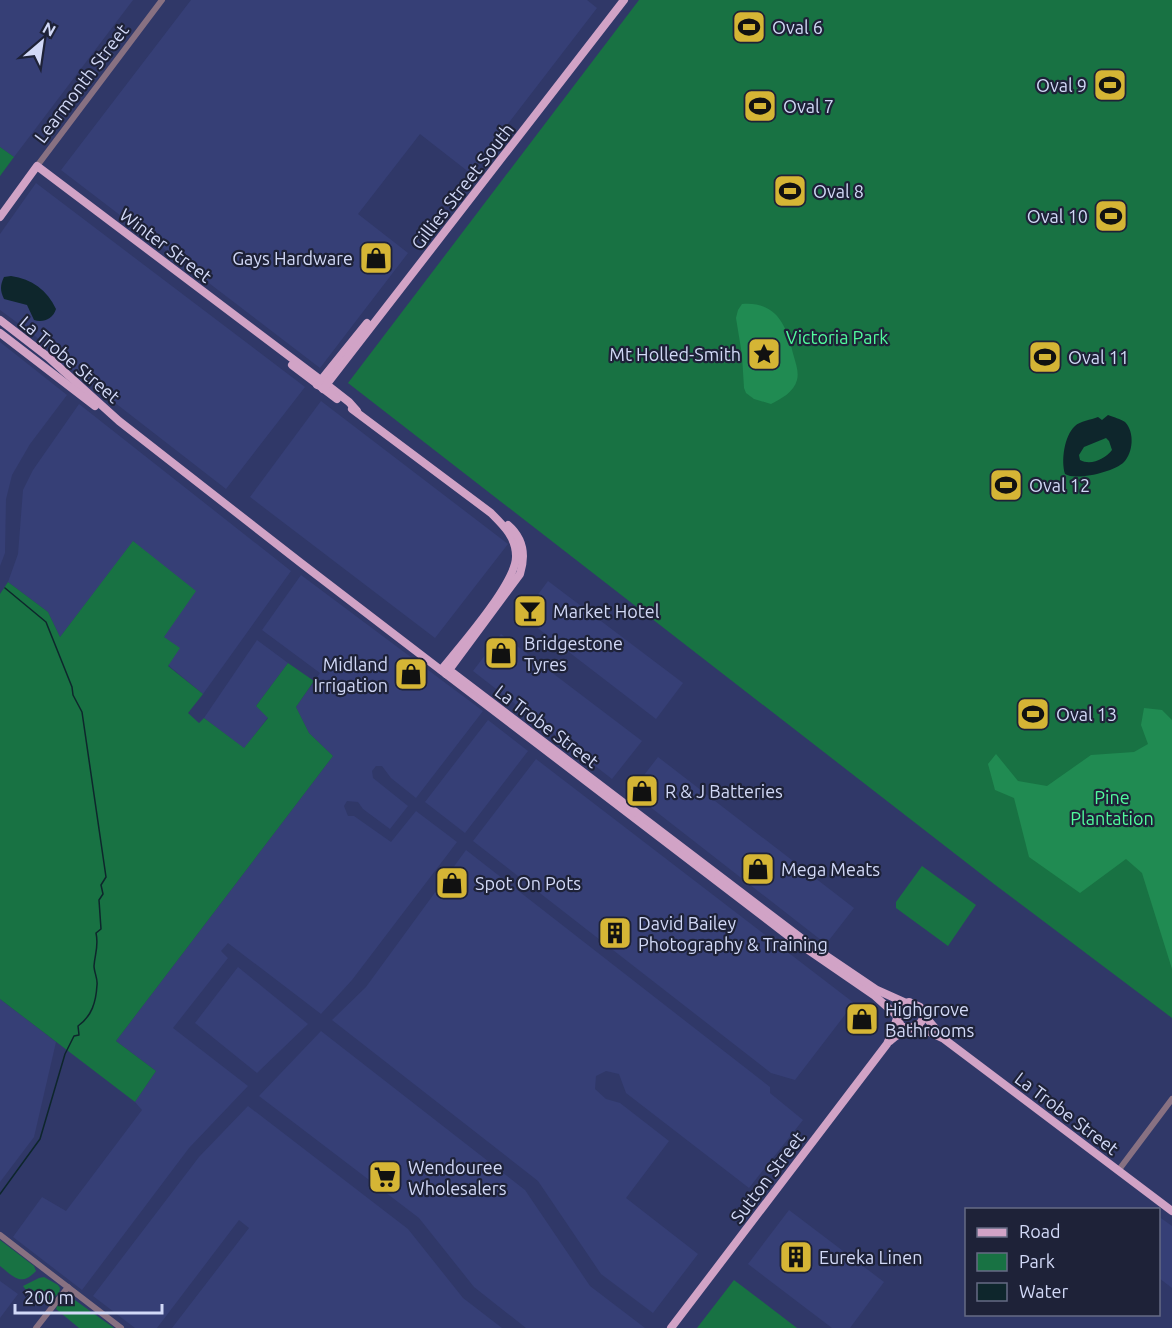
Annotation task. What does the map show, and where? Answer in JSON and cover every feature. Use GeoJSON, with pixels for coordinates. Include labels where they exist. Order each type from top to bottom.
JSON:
{"type":"FeatureCollection","features":[{"type":"Feature","properties":{"kind":"main road","name":"Gillies Street South"},"geometry":{"type":"LineString","coordinates":[[322,384],[447,227],[616,5],[624,0]]}},
{"type":"Feature","properties":{"kind":"main road","name":"Learmonth Street"},"geometry":{"type":"LineString","coordinates":[[0,217],[37,165]]}},
{"type":"Feature","properties":{"kind":"main road","name":"Winter Street"},"geometry":{"type":"LineString","coordinates":[[37,165],[276,348],[290,364],[349,402],[357,411],[514,531],[520,541],[516,582],[490,611],[445,670]]}},
{"type":"Feature","properties":{"kind":"main road","name":"Learmonth Street"},"geometry":{"type":"LineString","coordinates":[[0,208],[23,184]]}},
{"type":"Feature","properties":{"kind":"main road","name":"Gillies Street South"},"geometry":{"type":"LineString","coordinates":[[322,384],[334,362],[417,265]]}},
{"type":"Feature","properties":{"kind":"main road","name":"La Trobe Street"},"geometry":{"type":"LineString","coordinates":[[0,322],[5,334],[78,393],[226,501],[542,743],[795,941],[875,996],[896,1016]]}},
{"type":"Feature","properties":{"kind":"main road","name":"La Trobe Street"},"geometry":{"type":"LineString","coordinates":[[0,322],[54,362],[119,421]]}},
{"type":"Feature","properties":{"kind":"main road"},"geometry":{"type":"LineString","coordinates":[[54,362],[63,375],[79,389],[78,393]]}},
{"type":"Feature","properties":{"kind":"main road","name":"La Trobe Street"},"geometry":{"type":"LineString","coordinates":[[612,798],[809,944],[877,990],[906,1003]]}},
{"type":"Feature","properties":{"kind":"main road"},"geometry":{"type":"LineString","coordinates":[[906,1003],[917,1005],[923,1014],[921,1022],[912,1028],[901,1026],[896,1016],[898,1008],[906,1003]]}},
{"type":"Feature","properties":{"kind":"main road","name":"La Trobe Street"},"geometry":{"type":"LineString","coordinates":[[923,1014],[944,1039]]}},
{"type":"Feature","properties":{"kind":"main road","name":"Sutton Street"},"geometry":{"type":"LineString","coordinates":[[887,1044],[896,1016]]}},
{"type":"Feature","properties":{"kind":"main road","name":"La Trobe Street"},"geometry":{"type":"LineString","coordinates":[[912,1028],[927,1030],[944,1039],[1172,1211]]}},
{"type":"Feature","properties":{"kind":"main road","name":"Sutton Street"},"geometry":{"type":"LineString","coordinates":[[671,1328],[887,1044],[898,1034],[912,1028]]}},
{"type":"Feature","properties":{"kind":"street","name":"Learmonth Street"},"geometry":{"type":"LineString","coordinates":[[37,165],[162,0]]}},
{"type":"Feature","properties":{"kind":"street"},"geometry":{"type":"LineString","coordinates":[[1118,1171],[1172,1099]]}},
{"type":"Feature","properties":{"kind":"street"},"geometry":{"type":"LineString","coordinates":[[0,1235],[121,1328]]}},
{"type":"Feature","properties":{"kind":"street"},"geometry":{"type":"LineString","coordinates":[[36,1328],[68,1287]]}},
{"type":"Feature","properties":{"kind":"shaded area"},"geometry":{"type":"Polygon","coordinates":[[[0,0],[133,0],[14,157],[0,147],[0,0]]]}},
{"type":"Feature","properties":{"kind":"shaded area"},"geometry":{"type":"Polygon","coordinates":[[[191,0],[587,0],[597,8],[470,173],[420,134],[358,214],[408,253],[320,368],[61,170],[191,0]]]}},
{"type":"Feature","properties":{"kind":"shaded area"},"geometry":{"type":"Polygon","coordinates":[[[36,183],[305,387],[226,489],[65,364],[34,335],[0,310],[0,234],[36,183]]]}},
{"type":"Feature","properties":{"kind":"shaded area"},"geometry":{"type":"Polygon","coordinates":[[[0,342],[67,395],[30,444],[12,475],[6,499],[5,553],[0,566],[0,342]]]}},
{"type":"Feature","properties":{"kind":"shaded area"},"geometry":{"type":"Polygon","coordinates":[[[321,401],[508,544],[435,638],[250,497],[321,401]]]}},
{"type":"Feature","properties":{"kind":"shaded area"},"geometry":{"type":"Polygon","coordinates":[[[79,404],[291,571],[203,694],[168,665],[164,637],[134,541],[60,637],[48,612],[8,582],[18,554],[23,490],[33,470],[79,404]]]}},
{"type":"Feature","properties":{"kind":"shaded area"},"geometry":{"type":"Polygon","coordinates":[[[301,575],[483,711],[416,798],[391,778],[382,766],[376,766],[372,771],[373,778],[408,806],[390,829],[363,809],[358,802],[347,801],[344,806],[348,816],[354,816],[391,842],[416,811],[457,842],[352,980],[321,1014],[228,943],[221,951],[228,958],[173,1028],[248,1086],[189,1148],[82,1290],[13,1237],[42,1197],[66,1211],[142,1110],[135,1102],[156,1071],[116,1041],[333,756],[309,733],[296,707],[320,673],[262,630],[301,575]]]}},
{"type":"Feature","properties":{"kind":"shaded area"},"geometry":{"type":"Polygon","coordinates":[[[548,581],[683,683],[656,719],[522,616],[548,581]]]}},
{"type":"Feature","properties":{"kind":"shaded area"},"geometry":{"type":"Polygon","coordinates":[[[501,634],[642,741],[612,779],[473,671],[501,634]]]}},
{"type":"Feature","properties":{"kind":"shaded area"},"geometry":{"type":"Polygon","coordinates":[[[257,640],[288,663],[256,706],[268,717],[244,749],[204,718],[257,640]]]}},
{"type":"Feature","properties":{"kind":"shaded area"},"geometry":{"type":"Polygon","coordinates":[[[488,720],[528,751],[465,833],[425,802],[488,720]]]}},
{"type":"Feature","properties":{"kind":"shaded area"},"geometry":{"type":"Polygon","coordinates":[[[658,757],[854,908],[826,944],[631,792],[658,757]]]}},
{"type":"Feature","properties":{"kind":"shaded area"},"geometry":{"type":"Polygon","coordinates":[[[536,759],[854,1003],[795,1080],[771,1073],[473,841],[536,759]]]}},
{"type":"Feature","properties":{"kind":"shaded area"},"geometry":{"type":"Polygon","coordinates":[[[466,850],[770,1087],[770,1093],[803,1120],[749,1188],[626,1093],[619,1074],[606,1071],[596,1076],[595,1089],[606,1099],[620,1103],[669,1141],[626,1198],[698,1254],[653,1313],[601,1274],[538,1181],[332,1020],[366,987],[466,850]]]}},
{"type":"Feature","properties":{"kind":"shaded area"},"geometry":{"type":"Polygon","coordinates":[[[238,967],[308,1024],[257,1073],[195,1023],[238,967]]]}},
{"type":"Feature","properties":{"kind":"shaded area"},"geometry":{"type":"Polygon","coordinates":[[[0,999],[56,1042],[34,1137],[0,1182],[0,999]]]}},
{"type":"Feature","properties":{"kind":"shaded area"},"geometry":{"type":"Polygon","coordinates":[[[321,1031],[525,1190],[590,1286],[645,1328],[526,1328],[474,1287],[419,1218],[259,1096],[321,1031]]]}},
{"type":"Feature","properties":{"kind":"shaded area"},"geometry":{"type":"Polygon","coordinates":[[[248,1106],[408,1229],[463,1298],[502,1328],[172,1328],[249,1228],[239,1220],[157,1328],[135,1328],[93,1296],[199,1157],[248,1106]]]}},
{"type":"Feature","properties":{"kind":"shaded area"},"geometry":{"type":"Polygon","coordinates":[[[789,1210],[884,1282],[850,1328],[832,1328],[748,1264],[789,1210]]]}},
{"type":"Feature","properties":{"kind":"shaded area"},"geometry":{"type":"Polygon","coordinates":[[[1160,1217],[1172,1226],[1172,1288],[1160,1279],[1160,1217]]]}},
{"type":"Feature","properties":{"kind":"shaded area"},"geometry":{"type":"Polygon","coordinates":[[[0,1281],[18,1294],[0,1318],[0,1281]]]}},
{"type":"Feature","properties":{"kind":"green space","name":"Victoria Park"},"geometry":{"type":"Polygon","coordinates":[[[639,0],[1172,0],[1172,1018],[994,884],[348,383],[639,0]]]}},
{"type":"Feature","properties":{"kind":"green space"},"geometry":{"type":"Polygon","coordinates":[[[0,147],[14,157],[0,176],[0,147]]]}},
{"type":"Feature","properties":{"kind":"green space"},"geometry":{"type":"Polygon","coordinates":[[[742,304],[764,307],[779,318],[791,346],[797,368],[797,380],[790,392],[771,404],[754,399],[746,393],[744,388],[736,318],[742,304]]]}},
{"type":"Feature","properties":{"kind":"green space"},"geometry":{"type":"Polygon","coordinates":[[[133,541],[196,591],[164,637],[180,648],[168,666],[203,694],[188,713],[199,723],[204,718],[244,748],[268,718],[256,706],[288,663],[314,681],[296,707],[309,733],[333,756],[116,1041],[156,1071],[135,1102],[0,999],[0,594],[8,582],[48,612],[60,637],[133,541]]]}},
{"type":"Feature","properties":{"kind":"green space","name":"Pine Plantation"},"geometry":{"type":"Polygon","coordinates":[[[1144,708],[1162,710],[1172,720],[1172,969],[1142,873],[1126,859],[1080,893],[1029,857],[1014,798],[995,790],[988,764],[996,754],[1018,781],[1047,786],[1091,755],[1134,752],[1148,744],[1141,725],[1144,708]]]}},
{"type":"Feature","properties":{"kind":"green space"},"geometry":{"type":"Polygon","coordinates":[[[922,866],[976,905],[948,946],[896,908],[896,902],[922,866]]]}},
{"type":"Feature","properties":{"kind":"green space"},"geometry":{"type":"Polygon","coordinates":[[[0,1240],[34,1266],[36,1271],[31,1276],[18,1279],[0,1266],[0,1240]]]}},
{"type":"Feature","properties":{"kind":"green space"},"geometry":{"type":"Polygon","coordinates":[[[44,1277],[60,1288],[59,1293],[47,1304],[32,1289],[26,1290],[23,1286],[44,1277]]]}},
{"type":"Feature","properties":{"kind":"green space"},"geometry":{"type":"Polygon","coordinates":[[[734,1280],[797,1328],[697,1328],[734,1280]]]}},
{"type":"Feature","properties":{"kind":"green space"},"geometry":{"type":"Polygon","coordinates":[[[67,1296],[114,1328],[79,1328],[56,1309],[67,1296]]]}},
{"type":"Feature","properties":{"kind":"water"},"geometry":{"type":"Polygon","coordinates":[[[11,276],[38,286],[48,296],[56,309],[50,318],[34,320],[27,305],[4,299],[1,291],[2,283],[4,277],[11,276]]]}},
{"type":"Feature","properties":{"kind":"water"},"geometry":{"type":"Polygon","coordinates":[[[1108,415],[1125,422],[1128,426],[1132,442],[1127,458],[1119,466],[1095,474],[1070,476],[1065,474],[1064,449],[1071,430],[1077,424],[1098,417],[1102,420],[1108,415]],[[1106,438],[1084,447],[1079,455],[1080,460],[1093,462],[1106,456],[1112,450],[1106,438]]]}},
{"type":"Feature","properties":{"kind":"waterway"},"geometry":{"type":"LineString","coordinates":[[0,1194],[40,1139],[65,1054],[74,1036],[79,1035],[78,1026],[87,1018],[94,1003],[97,983],[94,966],[96,933],[101,929],[99,900],[103,894],[101,885],[106,877],[82,712],[73,695],[72,687],[46,622],[5,588]]}},
{"type":"Feature","properties":{"kind":"place","name":"Oval 6"},"geometry":{"type":"Point","coordinates":[749,27]}},
{"type":"Feature","properties":{"kind":"place","name":"Oval 9"},"geometry":{"type":"Point","coordinates":[1110,85]}},
{"type":"Feature","properties":{"kind":"place","name":"Oval 7"},"geometry":{"type":"Point","coordinates":[760,106]}},
{"type":"Feature","properties":{"kind":"place","name":"Oval 8"},"geometry":{"type":"Point","coordinates":[790,191]}},
{"type":"Feature","properties":{"kind":"place","name":"Oval 10"},"geometry":{"type":"Point","coordinates":[1111,216]}},
{"type":"Feature","properties":{"kind":"place","name":"Gays Hardware"},"geometry":{"type":"Point","coordinates":[376,258]}},
{"type":"Feature","properties":{"kind":"place","name":"Mt Holled-Smith"},"geometry":{"type":"Point","coordinates":[764,354]}},
{"type":"Feature","properties":{"kind":"place","name":"Oval 11"},"geometry":{"type":"Point","coordinates":[1045,357]}},
{"type":"Feature","properties":{"kind":"place","name":"Oval 12"},"geometry":{"type":"Point","coordinates":[1006,485]}},
{"type":"Feature","properties":{"kind":"place","name":"Market Hotel"},"geometry":{"type":"Point","coordinates":[530,611]}},
{"type":"Feature","properties":{"kind":"place","name":"Bridgestone Tyres"},"geometry":{"type":"Point","coordinates":[501,653]}},
{"type":"Feature","properties":{"kind":"place","name":"Midland Irrigation"},"geometry":{"type":"Point","coordinates":[411,674]}},
{"type":"Feature","properties":{"kind":"place","name":"Oval 13"},"geometry":{"type":"Point","coordinates":[1033,714]}},
{"type":"Feature","properties":{"kind":"place","name":"R & J Batteries"},"geometry":{"type":"Point","coordinates":[642,791]}},
{"type":"Feature","properties":{"kind":"place","name":"Mega Meats"},"geometry":{"type":"Point","coordinates":[758,869]}},
{"type":"Feature","properties":{"kind":"place","name":"Spot On Pots"},"geometry":{"type":"Point","coordinates":[452,883]}},
{"type":"Feature","properties":{"kind":"place","name":"David Bailey Photography & Training"},"geometry":{"type":"Point","coordinates":[615,933]}},
{"type":"Feature","properties":{"kind":"place","name":"Highgrove Bathrooms"},"geometry":{"type":"Point","coordinates":[862,1019]}},
{"type":"Feature","properties":{"kind":"place","name":"Wendouree Wholesalers"},"geometry":{"type":"Point","coordinates":[385,1177]}},
{"type":"Feature","properties":{"kind":"place","name":"Eureka Linen"},"geometry":{"type":"Point","coordinates":[796,1257]}}]}
